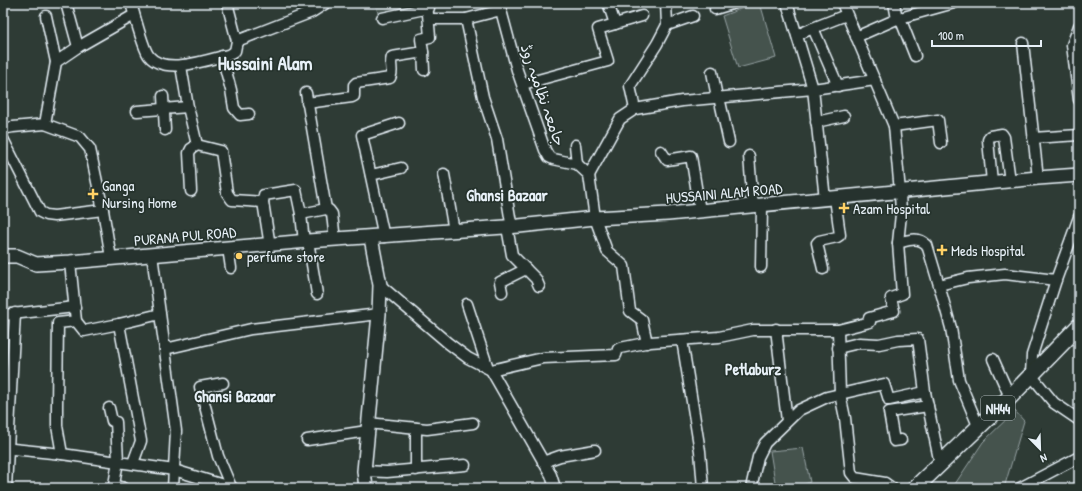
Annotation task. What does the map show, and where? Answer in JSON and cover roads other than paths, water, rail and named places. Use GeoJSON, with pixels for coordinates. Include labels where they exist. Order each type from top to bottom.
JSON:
{"type":"FeatureCollection","features":[{"type":"Feature","properties":{"kind":"highway","name":"NH44"},"geometry":{"type":"LineString","coordinates":[[915,488],[1010,397],[1033,379],[1079,326]]}},
{"type":"Feature","properties":{"kind":"highway","name":"NH44"},"geometry":{"type":"LineString","coordinates":[[923,488],[1079,335]]}},
{"type":"Feature","properties":{"kind":"main road","name":"HUSSAINI ALAM ROAD"},"geometry":{"type":"LineString","coordinates":[[371,238],[595,218],[668,214],[758,206],[992,182],[1079,175]]}},
{"type":"Feature","properties":{"kind":"main road","name":"PURANA PUL ROAD"},"geometry":{"type":"LineString","coordinates":[[3,256],[17,256],[36,264],[371,238]]}},
{"type":"Feature","properties":{"kind":"main road"},"geometry":{"type":"LineString","coordinates":[[366,488],[364,471],[379,314],[380,285],[371,238]]}},
{"type":"Feature","properties":{"kind":"street"},"geometry":{"type":"LineString","coordinates":[[66,3],[78,47]]}},
{"type":"Feature","properties":{"kind":"street"},"geometry":{"type":"LineString","coordinates":[[131,3],[148,55],[155,62],[181,66],[222,56],[235,51],[237,41],[227,3]]}},
{"type":"Feature","properties":{"kind":"street"},"geometry":{"type":"LineString","coordinates":[[237,41],[312,12],[326,3]]}},
{"type":"Feature","properties":{"kind":"street"},"geometry":{"type":"LineString","coordinates":[[608,3],[615,24]]}},
{"type":"Feature","properties":{"kind":"street"},"geometry":{"type":"LineString","coordinates":[[635,109],[630,86],[657,44],[666,25],[666,3]]}},
{"type":"Feature","properties":{"kind":"street"},"geometry":{"type":"LineString","coordinates":[[715,9],[736,3]]}},
{"type":"Feature","properties":{"kind":"street"},"geometry":{"type":"LineString","coordinates":[[787,3],[813,89],[816,122],[830,198],[840,235],[837,237],[819,240],[817,243],[823,269]]}},
{"type":"Feature","properties":{"kind":"street"},"geometry":{"type":"LineString","coordinates":[[380,285],[448,343],[468,358],[490,369],[543,358],[616,355],[618,349],[620,348],[647,343],[719,337],[753,330],[838,330],[870,322],[869,318],[894,310],[891,298],[902,294],[898,242],[901,214],[900,192],[894,126],[842,3]]}},
{"type":"Feature","properties":{"kind":"street"},"geometry":{"type":"LineString","coordinates":[[894,3],[898,18],[915,56]]}},
{"type":"Feature","properties":{"kind":"street"},"geometry":{"type":"LineString","coordinates":[[856,37],[898,18],[954,3]]}},
{"type":"Feature","properties":{"kind":"street"},"geometry":{"type":"LineString","coordinates":[[382,18],[428,6],[430,37],[422,39],[424,70]]}},
{"type":"Feature","properties":{"kind":"street"},"geometry":{"type":"LineString","coordinates":[[429,19],[466,19],[500,7]]}},
{"type":"Feature","properties":{"kind":"street","name":"جامعہ نظامیہ روڈ"},"geometry":{"type":"LineString","coordinates":[[500,7],[508,39],[547,154],[553,159],[577,164]]}},
{"type":"Feature","properties":{"kind":"street"},"geometry":{"type":"LineString","coordinates":[[56,62],[78,47],[134,15]]}},
{"type":"Feature","properties":{"kind":"street"},"geometry":{"type":"LineString","coordinates":[[797,35],[846,15]]}},
{"type":"Feature","properties":{"kind":"street"},"geometry":{"type":"LineString","coordinates":[[45,124],[56,62],[46,16]]}},
{"type":"Feature","properties":{"kind":"street"},"geometry":{"type":"LineString","coordinates":[[523,84],[608,61],[598,29],[642,16]]}},
{"type":"Feature","properties":{"kind":"street"},"geometry":{"type":"LineString","coordinates":[[666,25],[693,16]]}},
{"type":"Feature","properties":{"kind":"street"},"geometry":{"type":"LineString","coordinates":[[466,19],[483,97],[497,139],[511,223],[513,226],[512,255],[536,279],[539,286]]}},
{"type":"Feature","properties":{"kind":"street"},"geometry":{"type":"LineString","coordinates":[[1079,26],[1072,46],[1078,80],[1079,100]]}},
{"type":"Feature","properties":{"kind":"street"},"geometry":{"type":"LineString","coordinates":[[813,28],[838,86]]}},
{"type":"Feature","properties":{"kind":"street"},"geometry":{"type":"LineString","coordinates":[[1023,43],[1038,178]]}},
{"type":"Feature","properties":{"kind":"street"},"geometry":{"type":"LineString","coordinates":[[335,240],[332,214],[326,209],[306,98],[347,99],[354,96],[354,85],[356,83],[390,78],[392,72],[391,59],[395,55],[423,52]]}},
{"type":"Feature","properties":{"kind":"street"},"geometry":{"type":"LineString","coordinates":[[222,56],[234,108],[240,115],[249,114]]}},
{"type":"Feature","properties":{"kind":"street"},"geometry":{"type":"LineString","coordinates":[[181,66],[188,107],[197,145]]}},
{"type":"Feature","properties":{"kind":"street"},"geometry":{"type":"LineString","coordinates":[[712,72],[728,142]]}},
{"type":"Feature","properties":{"kind":"street"},"geometry":{"type":"LineString","coordinates":[[647,343],[642,320],[630,312],[624,266],[607,251],[595,218],[589,175],[620,119],[635,109],[682,101],[813,89],[875,80]]}},
{"type":"Feature","properties":{"kind":"street"},"geometry":{"type":"LineString","coordinates":[[163,96],[165,130]]}},
{"type":"Feature","properties":{"kind":"street"},"geometry":{"type":"LineString","coordinates":[[137,111],[188,107]]}},
{"type":"Feature","properties":{"kind":"street"},"geometry":{"type":"LineString","coordinates":[[816,122],[844,116]]}},
{"type":"Feature","properties":{"kind":"street"},"geometry":{"type":"LineString","coordinates":[[894,126],[938,120],[941,144]]}},
{"type":"Feature","properties":{"kind":"street"},"geometry":{"type":"LineString","coordinates":[[384,236],[362,134],[399,123]]}},
{"type":"Feature","properties":{"kind":"street"},"geometry":{"type":"LineString","coordinates":[[3,129],[45,124],[80,136],[90,149],[103,210],[111,258]]}},
{"type":"Feature","properties":{"kind":"street"},"geometry":{"type":"LineString","coordinates":[[992,182],[988,139],[990,136],[999,134],[1002,134],[1004,137],[1010,181]]}},
{"type":"Feature","properties":{"kind":"street"},"geometry":{"type":"LineString","coordinates":[[1033,138],[1079,135]]}},
{"type":"Feature","properties":{"kind":"street"},"geometry":{"type":"LineString","coordinates":[[3,139],[40,212],[46,215],[54,216],[103,210]]}},
{"type":"Feature","properties":{"kind":"street"},"geometry":{"type":"LineString","coordinates":[[191,191],[189,157],[191,149],[197,145],[221,151],[227,193],[232,200],[262,202]]}},
{"type":"Feature","properties":{"kind":"street"},"geometry":{"type":"LineString","coordinates":[[575,145],[577,164],[589,175]]}},
{"type":"Feature","properties":{"kind":"street"},"geometry":{"type":"LineString","coordinates":[[661,151],[667,160],[691,156],[700,211]]}},
{"type":"Feature","properties":{"kind":"street"},"geometry":{"type":"LineString","coordinates":[[749,156],[758,206],[761,267]]}},
{"type":"Feature","properties":{"kind":"street"},"geometry":{"type":"LineString","coordinates":[[371,175],[401,168]]}},
{"type":"Feature","properties":{"kind":"street"},"geometry":{"type":"LineString","coordinates":[[444,174],[454,231]]}},
{"type":"Feature","properties":{"kind":"street"},"geometry":{"type":"LineString","coordinates":[[270,246],[262,202],[264,195],[296,190],[316,294]]}},
{"type":"Feature","properties":{"kind":"street"},"geometry":{"type":"LineString","coordinates":[[301,214],[326,209]]}},
{"type":"Feature","properties":{"kind":"street"},"geometry":{"type":"LineString","coordinates":[[1079,217],[1056,280],[1032,354],[1033,379],[1054,404],[1079,420]]}},
{"type":"Feature","properties":{"kind":"street"},"geometry":{"type":"LineString","coordinates":[[898,242],[914,239],[922,240],[927,245],[951,328],[959,380],[979,428]]}},
{"type":"Feature","properties":{"kind":"street"},"geometry":{"type":"LineString","coordinates":[[228,248],[231,268]]}},
{"type":"Feature","properties":{"kind":"street"},"geometry":{"type":"LineString","coordinates":[[152,255],[176,431],[173,488]]}},
{"type":"Feature","properties":{"kind":"street"},"geometry":{"type":"LineString","coordinates":[[70,262],[76,321],[84,330],[119,324],[160,314]]}},
{"type":"Feature","properties":{"kind":"street"},"geometry":{"type":"LineString","coordinates":[[502,292],[500,282],[526,269]]}},
{"type":"Feature","properties":{"kind":"street"},"geometry":{"type":"LineString","coordinates":[[939,285],[968,278],[1005,274],[1056,280]]}},
{"type":"Feature","properties":{"kind":"street"},"geometry":{"type":"LineString","coordinates":[[467,304],[490,369],[551,475],[555,488]]}},
{"type":"Feature","properties":{"kind":"street"},"geometry":{"type":"LineString","coordinates":[[3,315],[75,307]]}},
{"type":"Feature","properties":{"kind":"street"},"geometry":{"type":"LineString","coordinates":[[6,488],[6,448],[15,313]]}},
{"type":"Feature","properties":{"kind":"street"},"geometry":{"type":"LineString","coordinates":[[165,349],[251,328],[379,314]]}},
{"type":"Feature","properties":{"kind":"street"},"geometry":{"type":"LineString","coordinates":[[62,454],[57,426],[58,323],[76,321]]}},
{"type":"Feature","properties":{"kind":"street"},"geometry":{"type":"LineString","coordinates":[[119,324],[141,440],[133,463]]}},
{"type":"Feature","properties":{"kind":"street"},"geometry":{"type":"LineString","coordinates":[[776,329],[787,421]]}},
{"type":"Feature","properties":{"kind":"street"},"geometry":{"type":"LineString","coordinates":[[838,330],[840,394],[845,418],[851,473],[854,478],[885,483],[892,488]]}},
{"type":"Feature","properties":{"kind":"street"},"geometry":{"type":"LineString","coordinates":[[838,348],[859,343],[879,344],[898,340],[918,339],[925,392],[940,464]]}},
{"type":"Feature","properties":{"kind":"street"},"geometry":{"type":"LineString","coordinates":[[682,340],[700,451],[703,488]]}},
{"type":"Feature","properties":{"kind":"street"},"geometry":{"type":"LineString","coordinates":[[993,359],[1010,397]]}},
{"type":"Feature","properties":{"kind":"street"},"geometry":{"type":"LineString","coordinates":[[223,383],[200,387],[218,456],[232,488]]}},
{"type":"Feature","properties":{"kind":"street"},"geometry":{"type":"LineString","coordinates":[[751,488],[758,457],[765,443],[799,410],[812,402],[827,397],[884,384],[889,400],[925,392]]}},
{"type":"Feature","properties":{"kind":"street"},"geometry":{"type":"LineString","coordinates":[[901,440],[894,441],[889,412],[928,406]]}},
{"type":"Feature","properties":{"kind":"street"},"geometry":{"type":"LineString","coordinates":[[109,408],[112,421],[116,422],[118,461],[114,485],[124,488]]}},
{"type":"Feature","properties":{"kind":"street"},"geometry":{"type":"LineString","coordinates":[[307,440],[368,427],[427,429],[473,423]]}},
{"type":"Feature","properties":{"kind":"street"},"geometry":{"type":"LineString","coordinates":[[416,428],[416,470]]}},
{"type":"Feature","properties":{"kind":"street"},"geometry":{"type":"LineString","coordinates":[[6,448],[118,461],[174,470],[232,488]]}},
{"type":"Feature","properties":{"kind":"street"},"geometry":{"type":"LineString","coordinates":[[543,462],[560,456],[595,450]]}},
{"type":"Feature","properties":{"kind":"street"},"geometry":{"type":"LineString","coordinates":[[1020,488],[1079,457]]}},
{"type":"Feature","properties":{"kind":"street"},"geometry":{"type":"LineString","coordinates":[[364,471],[387,472],[465,465]]}},
{"type":"Feature","properties":{"kind":"place","name":"Ganga Nursing Home"},"geometry":{"type":"Point","coordinates":[93,194]}},
{"type":"Feature","properties":{"kind":"place","name":"Azam Hospital"},"geometry":{"type":"Point","coordinates":[844,208]}},
{"type":"Feature","properties":{"kind":"place","name":"Meds Hospital"},"geometry":{"type":"Point","coordinates":[942,250]}},
{"type":"Feature","properties":{"kind":"place","name":"perfume store"},"geometry":{"type":"Point","coordinates":[239,256]}},
{"type":"Feature","properties":{"kind":"district","name":"Hussaini Alam"},"geometry":{"type":"Point","coordinates":[265,63]}},
{"type":"Feature","properties":{"kind":"district","name":"Ghansi Bazaar"},"geometry":{"type":"Point","coordinates":[507,195]}},
{"type":"Feature","properties":{"kind":"district","name":"Petlaburz"},"geometry":{"type":"Point","coordinates":[753,369]}},
{"type":"Feature","properties":{"kind":"district","name":"Ghansi Bazaar"},"geometry":{"type":"Point","coordinates":[235,396]}}]}
